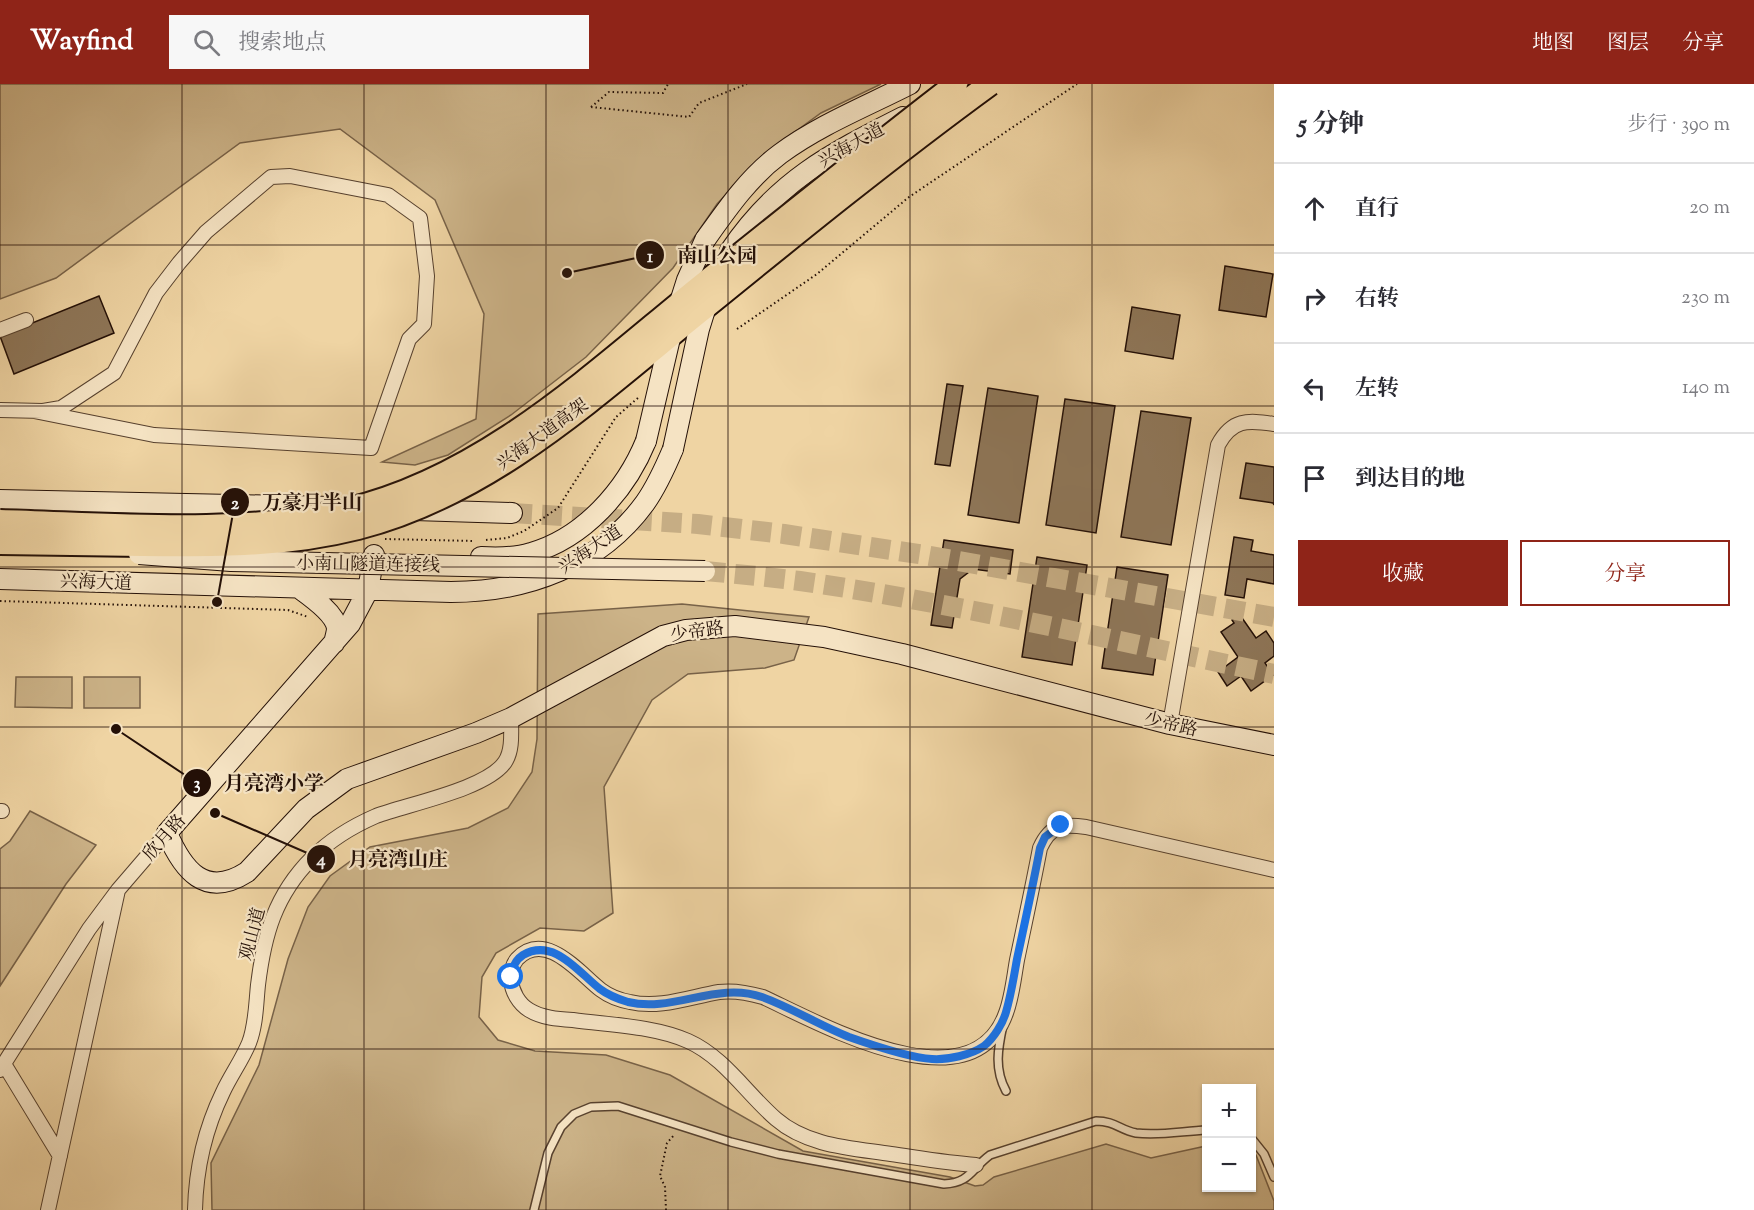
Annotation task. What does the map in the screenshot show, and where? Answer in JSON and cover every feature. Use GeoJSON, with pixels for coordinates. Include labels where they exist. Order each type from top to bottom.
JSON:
{"type":"FeatureCollection","features":[{"type":"Feature","properties":{"kind":"main road","name":"兴海大道高架"},"geometry":{"type":"LineString","coordinates":[[0,521],[205,526],[266,523],[348,510],[412,490],[475,458],[546,409],[956,84]]}},
{"type":"Feature","properties":{"kind":"main road","name":"兴海大道高架"},"geometry":{"type":"LineString","coordinates":[[0,543],[210,546],[303,539],[389,519],[450,493],[478,479],[537,441],[825,210],[990,84]]}},
{"type":"Feature","properties":{"kind":"street","name":"兴海大道"},"geometry":{"type":"LineString","coordinates":[[0,533],[269,553],[495,558],[530,554],[549,547],[589,520],[622,486],[638,459],[646,441],[674,321],[687,280],[705,240],[729,206],[779,155],[808,135],[910,84]]}},
{"type":"Feature","properties":{"kind":"street","name":"兴海大道"},"geometry":{"type":"LineString","coordinates":[[0,579],[476,592],[525,584],[552,574],[606,543],[645,503],[660,478],[673,449],[699,329],[717,277],[730,250],[747,225],[769,201],[832,153],[968,84]]}},
{"type":"Feature","properties":{"kind":"street"},"geometry":{"type":"LineString","coordinates":[[0,410],[34,411],[60,408],[114,374],[156,293],[178,263],[206,232],[271,177],[290,176],[388,195],[420,218],[427,276],[424,324],[409,339],[371,448],[154,435],[34,411]]}},
{"type":"Feature","properties":{"kind":"street"},"geometry":{"type":"LineString","coordinates":[[0,330],[26,320]]}},
{"type":"Feature","properties":{"kind":"street"},"geometry":{"type":"LineString","coordinates":[[1170,724],[1218,446],[1229,430],[1241,422],[1254,420],[1274,424]]}},
{"type":"Feature","properties":{"kind":"street"},"geometry":{"type":"LineString","coordinates":[[0,500],[179,502],[512,513]]}},
{"type":"Feature","properties":{"kind":"street","name":"小南山隧道连接线"},"geometry":{"type":"LineString","coordinates":[[32,544],[208,560],[705,571]]}},
{"type":"Feature","properties":{"kind":"street","name":"欣月路"},"geometry":{"type":"LineString","coordinates":[[2,1067],[89,929],[118,890],[350,624],[368,590],[374,555]]}},
{"type":"Feature","properties":{"kind":"street"},"geometry":{"type":"LineString","coordinates":[[299,588],[318,601],[336,622],[334,643]]}},
{"type":"Feature","properties":{"kind":"street","name":"少帝路"},"geometry":{"type":"LineString","coordinates":[[167,833],[176,854],[195,876],[212,882],[237,878],[247,872],[306,809],[347,778],[476,733],[511,718],[663,636],[686,630],[735,626],[797,633],[854,643],[1170,724],[1274,745]]}},
{"type":"Feature","properties":{"kind":"street","name":"观山道"},"geometry":{"type":"LineString","coordinates":[[195,1210],[199,1163],[205,1138],[224,1091],[249,1043],[254,1026],[262,954],[268,929],[289,886],[314,856],[341,834],[376,816],[480,782],[496,770],[505,762],[511,745],[511,718]]}},
{"type":"Feature","properties":{"kind":"street"},"geometry":{"type":"LineString","coordinates":[[976,1165],[841,1147],[799,1135],[777,1120],[715,1059],[689,1041],[658,1032],[539,1015],[522,1005],[517,999],[512,984],[514,963],[526,953],[542,950],[572,963],[608,994],[629,1002],[647,1005],[719,992],[751,994],[763,997],[849,1037],[932,1059],[955,1057],[984,1046],[992,1038],[1006,1013],[1040,848],[1045,837],[1061,825],[1086,827],[1274,870]]}},
{"type":"Feature","properties":{"kind":"street"},"geometry":{"type":"LineString","coordinates":[[48,1210],[118,890]]}},
{"type":"Feature","properties":{"kind":"street"},"geometry":{"type":"LineString","coordinates":[[2,1067],[60,1156]]}},
{"type":"Feature","properties":{"kind":"lane"},"geometry":{"type":"LineString","coordinates":[[1006,1013],[999,1047],[998,1068],[1000,1080],[1006,1090]]}},
{"type":"Feature","properties":{"kind":"lane"},"geometry":{"type":"LineString","coordinates":[[534,1210],[548,1153],[561,1127],[574,1114],[591,1107],[618,1106],[731,1142],[778,1154],[933,1183],[961,1182],[969,1176],[976,1165],[990,1155],[1096,1121],[1113,1123],[1131,1132],[1148,1135],[1202,1130]]}},
{"type":"Feature","properties":{"kind":"lane"},"geometry":{"type":"LineString","coordinates":[[1256,1145],[1264,1154],[1274,1177]]}},
{"type":"Feature","properties":{"kind":"path"},"geometry":{"type":"LineString","coordinates":[[668,84],[663,93],[609,92],[591,107],[689,117],[699,103],[747,84]]}},
{"type":"Feature","properties":{"kind":"path"},"geometry":{"type":"LineString","coordinates":[[737,329],[817,274],[909,197],[1077,84]]}},
{"type":"Feature","properties":{"kind":"path"},"geometry":{"type":"LineString","coordinates":[[0,601],[288,610],[317,620]]}},
{"type":"Feature","properties":{"kind":"path"},"geometry":{"type":"LineString","coordinates":[[666,1210],[665,1187],[660,1176],[667,1143],[676,1132],[690,1128]]}},
{"type":"Feature","properties":{"kind":"shaded area"},"geometry":{"type":"Polygon","coordinates":[[[0,84],[881,84],[821,113],[762,156],[717,204],[673,268],[586,357],[511,415],[448,455],[415,465],[382,462],[476,419],[484,314],[435,200],[340,129],[240,143],[56,278],[0,299],[0,84]]]}},
{"type":"Feature","properties":{"kind":"shaded area"},"geometry":{"type":"Polygon","coordinates":[[[682,604],[809,617],[794,660],[765,668],[688,674],[652,700],[604,787],[613,913],[584,931],[540,928],[496,953],[482,977],[479,1017],[498,1040],[535,1051],[606,1055],[670,1075],[803,1151],[950,1177],[975,1186],[983,1185],[994,1177],[1106,1144],[1151,1158],[1202,1147],[1202,1192],[1256,1192],[1256,1155],[1274,1201],[1274,1210],[212,1210],[211,1163],[259,1065],[288,959],[308,907],[330,876],[370,847],[468,828],[508,808],[532,772],[537,739],[538,614],[682,604]]]}},
{"type":"Feature","properties":{"kind":"shaded area"},"geometry":{"type":"Polygon","coordinates":[[[16,677],[72,677],[72,708],[15,707],[16,677]]]}},
{"type":"Feature","properties":{"kind":"shaded area"},"geometry":{"type":"Polygon","coordinates":[[[84,677],[140,677],[140,708],[84,708],[84,677]]]}},
{"type":"Feature","properties":{"kind":"shaded area"},"geometry":{"type":"Polygon","coordinates":[[[30,811],[96,845],[66,884],[0,986],[0,849],[10,841],[30,811]]]}},
{"type":"Feature","properties":{"kind":"building"},"geometry":{"type":"Polygon","coordinates":[[[1225,266],[1273,274],[1266,317],[1219,310],[1225,266]]]}},
{"type":"Feature","properties":{"kind":"building"},"geometry":{"type":"Polygon","coordinates":[[[99,296],[114,333],[14,374],[0,336],[99,296]]]}},
{"type":"Feature","properties":{"kind":"building"},"geometry":{"type":"Polygon","coordinates":[[[1132,307],[1180,315],[1173,359],[1125,351],[1132,307]]]}},
{"type":"Feature","properties":{"kind":"building"},"geometry":{"type":"Polygon","coordinates":[[[947,384],[963,386],[950,466],[935,464],[947,384]]]}},
{"type":"Feature","properties":{"kind":"building"},"geometry":{"type":"Polygon","coordinates":[[[988,388],[1038,396],[1019,523],[968,515],[988,388]]]}},
{"type":"Feature","properties":{"kind":"building"},"geometry":{"type":"Polygon","coordinates":[[[1065,399],[1115,406],[1096,533],[1046,525],[1065,399]]]}},
{"type":"Feature","properties":{"kind":"building"},"geometry":{"type":"Polygon","coordinates":[[[1141,411],[1191,418],[1171,545],[1121,537],[1141,411]]]}},
{"type":"Feature","properties":{"kind":"building"},"geometry":{"type":"Polygon","coordinates":[[[1246,463],[1274,467],[1274,505],[1240,498],[1246,463]]]}},
{"type":"Feature","properties":{"kind":"building"},"geometry":{"type":"Polygon","coordinates":[[[1234,537],[1253,540],[1251,551],[1274,555],[1274,584],[1247,579],[1244,598],[1225,595],[1234,537]]]}},
{"type":"Feature","properties":{"kind":"building"},"geometry":{"type":"Polygon","coordinates":[[[944,540],[1013,550],[1010,574],[973,569],[960,579],[952,628],[931,625],[944,540]]]}},
{"type":"Feature","properties":{"kind":"building"},"geometry":{"type":"Polygon","coordinates":[[[1037,557],[1087,565],[1072,665],[1022,657],[1037,557]]]}},
{"type":"Feature","properties":{"kind":"building"},"geometry":{"type":"Polygon","coordinates":[[[1117,567],[1168,575],[1153,675],[1102,668],[1117,567]]]}},
{"type":"Feature","properties":{"kind":"building"},"geometry":{"type":"Polygon","coordinates":[[[1240,615],[1256,638],[1266,631],[1274,643],[1274,656],[1265,663],[1273,675],[1251,691],[1241,676],[1227,686],[1218,672],[1238,657],[1221,632],[1234,623],[1232,620],[1240,615]]]}},
{"type":"Feature","properties":{"kind":"tunnel"},"geometry":{"type":"LineString","coordinates":[[512,513],[698,524],[784,534],[925,555],[1274,617]]}},
{"type":"Feature","properties":{"kind":"tunnel"},"geometry":{"type":"LineString","coordinates":[[705,571],[860,590],[1038,624],[1274,674]]}},
{"type":"Feature","properties":{"kind":"place","name":"南山公园"},"geometry":{"type":"Point","coordinates":[567,273]}},
{"type":"Feature","properties":{"kind":"place","name":"万豪月半山"},"geometry":{"type":"Point","coordinates":[217,602]}},
{"type":"Feature","properties":{"kind":"place","name":"月亮湾小学"},"geometry":{"type":"Point","coordinates":[116,729]}},
{"type":"Feature","properties":{"kind":"place","name":"月亮湾山庄"},"geometry":{"type":"Point","coordinates":[215,813]}},
{"type":"Feature","properties":{"kind":"route"},"geometry":{"type":"LineString","coordinates":[[511,977],[514,963],[519,957],[534,950],[542,950],[572,963],[600,989],[629,1002],[647,1005],[719,992],[741,992],[763,997],[849,1037],[932,1059],[955,1057],[984,1046],[992,1038],[1006,1013],[1040,848],[1045,837],[1061,825]]}}]}
